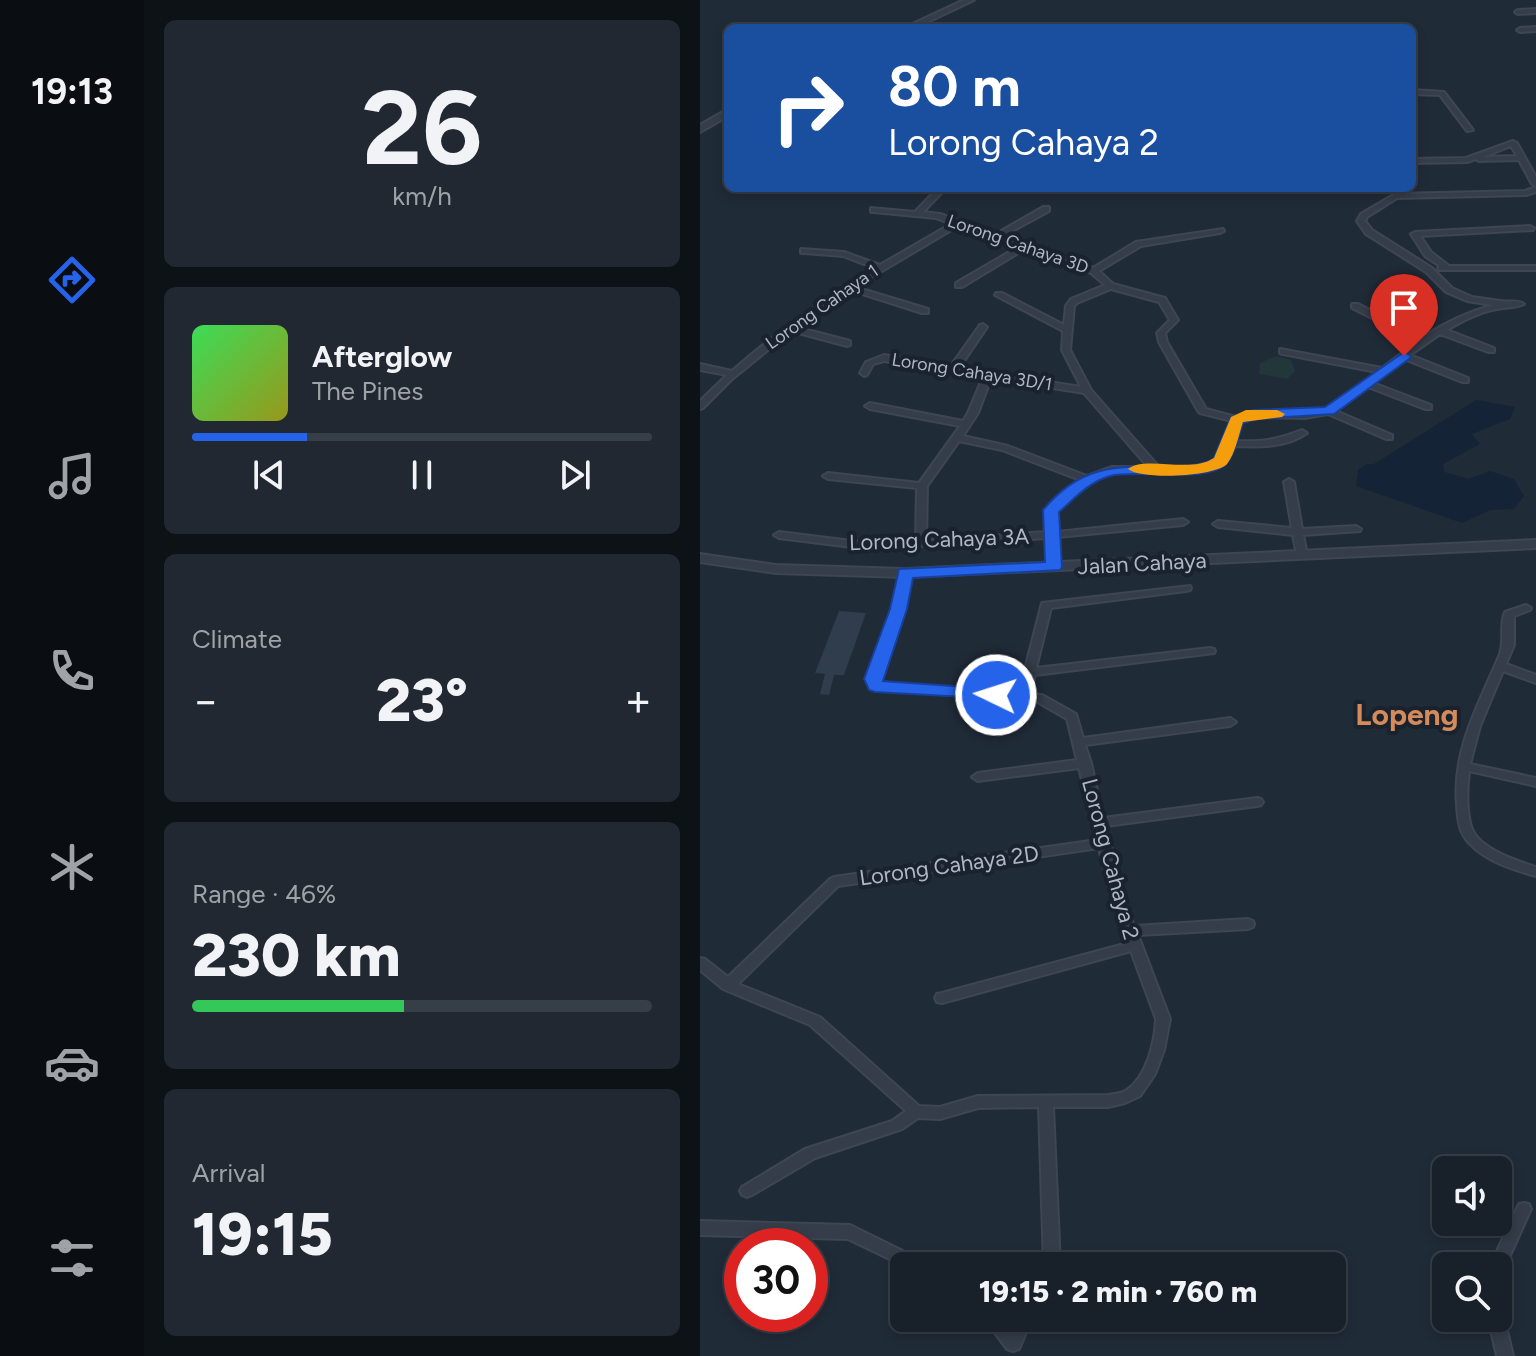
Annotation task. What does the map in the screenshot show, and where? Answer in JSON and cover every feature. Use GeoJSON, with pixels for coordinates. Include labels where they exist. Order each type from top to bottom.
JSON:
{"type":"FeatureCollection","features":[{"type":"Feature","properties":{"kind":"street"},"geometry":{"type":"LineString","coordinates":[[917,24],[970,0]]}},
{"type":"Feature","properties":{"kind":"street"},"geometry":{"type":"LineString","coordinates":[[1518,12],[1536,11]]}},
{"type":"Feature","properties":{"kind":"street"},"geometry":{"type":"LineString","coordinates":[[1520,30],[1536,29]]}},
{"type":"Feature","properties":{"kind":"street"},"geometry":{"type":"LineString","coordinates":[[1416,92],[1442,93],[1469,130]]}},
{"type":"Feature","properties":{"kind":"street"},"geometry":{"type":"LineString","coordinates":[[700,129],[724,114]]}},
{"type":"Feature","properties":{"kind":"street"},"geometry":{"type":"LineString","coordinates":[[1467,160],[1515,144],[1536,187],[1526,193],[1394,192],[1361,221],[1369,232],[1431,272],[1449,290],[1476,303],[1478,312]]}},
{"type":"Feature","properties":{"kind":"street"},"geometry":{"type":"LineString","coordinates":[[1416,161],[1522,158]]}},
{"type":"Feature","properties":{"kind":"street"},"geometry":{"type":"LineString","coordinates":[[918,213],[938,192]]}},
{"type":"Feature","properties":{"kind":"street"},"geometry":{"type":"LineString","coordinates":[[998,236],[1046,209]]}},
{"type":"Feature","properties":{"kind":"street","name":"Lorong Cahaya 3D"},"geometry":{"type":"LineString","coordinates":[[874,210],[937,216],[1094,271],[1110,286],[1074,301],[1070,306],[1066,329]]}},
{"type":"Feature","properties":{"kind":"street","name":"Lorong Cahaya 1"},"geometry":{"type":"LineString","coordinates":[[700,406],[731,373],[790,328],[879,267],[956,224]]}},
{"type":"Feature","properties":{"kind":"street"},"geometry":{"type":"LineString","coordinates":[[1449,269],[1428,254],[1415,234],[1530,228]]}},
{"type":"Feature","properties":{"kind":"street"},"geometry":{"type":"LineString","coordinates":[[1094,271],[1139,244],[1220,231]]}},
{"type":"Feature","properties":{"kind":"street"},"geometry":{"type":"LineString","coordinates":[[959,285],[1025,246]]}},
{"type":"Feature","properties":{"kind":"street"},"geometry":{"type":"LineString","coordinates":[[804,251],[844,254],[879,267]]}},
{"type":"Feature","properties":{"kind":"street"},"geometry":{"type":"LineString","coordinates":[[1431,272],[1536,268]]}},
{"type":"Feature","properties":{"kind":"street"},"geometry":{"type":"LineString","coordinates":[[1110,286],[1162,300],[1174,320],[1161,333],[1163,342],[1203,411],[1237,420],[1254,414],[1329,411],[1389,437]]}},
{"type":"Feature","properties":{"kind":"street"},"geometry":{"type":"LineString","coordinates":[[848,287],[925,311]]}},
{"type":"Feature","properties":{"kind":"street"},"geometry":{"type":"LineString","coordinates":[[999,295],[1066,329],[1066,350],[1087,391],[1155,469]]}},
{"type":"Feature","properties":{"kind":"street"},"geometry":{"type":"LineString","coordinates":[[1470,299],[1520,304]]}},
{"type":"Feature","properties":{"kind":"street"},"geometry":{"type":"LineString","coordinates":[[1329,411],[1424,341],[1478,312],[1503,304]]}},
{"type":"Feature","properties":{"kind":"street"},"geometry":{"type":"LineString","coordinates":[[1355,306],[1424,341]]}},
{"type":"Feature","properties":{"kind":"street"},"geometry":{"type":"LineString","coordinates":[[954,369],[983,327]]}},
{"type":"Feature","properties":{"kind":"street"},"geometry":{"type":"LineString","coordinates":[[790,328],[847,343]]}},
{"type":"Feature","properties":{"kind":"street"},"geometry":{"type":"LineString","coordinates":[[1441,331],[1491,350]]}},
{"type":"Feature","properties":{"kind":"street"},"geometry":{"type":"LineString","coordinates":[[1283,351],[1384,371]]}},
{"type":"Feature","properties":{"kind":"street"},"geometry":{"type":"LineString","coordinates":[[1404,356],[1465,380]]}},
{"type":"Feature","properties":{"kind":"street","name":"Lorong Cahaya 3D/1"},"geometry":{"type":"LineString","coordinates":[[864,373],[870,362],[884,358],[1087,391]]}},
{"type":"Feature","properties":{"kind":"street"},"geometry":{"type":"LineString","coordinates":[[700,367],[731,373]]}},
{"type":"Feature","properties":{"kind":"street"},"geometry":{"type":"LineString","coordinates":[[921,543],[922,486],[973,413],[988,375]]}},
{"type":"Feature","properties":{"kind":"street"},"geometry":{"type":"LineString","coordinates":[[1367,384],[1428,407]]}},
{"type":"Feature","properties":{"kind":"street"},"geometry":{"type":"LineString","coordinates":[[870,406],[964,424]]}},
{"type":"Feature","properties":{"kind":"street"},"geometry":{"type":"LineString","coordinates":[[1054,567],[1051,510],[1086,479],[1111,471],[1181,470],[1212,466],[1221,461],[1237,420]]}},
{"type":"Feature","properties":{"kind":"street"},"geometry":{"type":"LineString","coordinates":[[1228,443],[1272,444],[1288,441],[1302,433]]}},
{"type":"Feature","properties":{"kind":"street"},"geometry":{"type":"LineString","coordinates":[[957,438],[1005,448],[1086,479]]}},
{"type":"Feature","properties":{"kind":"street"},"geometry":{"type":"LineString","coordinates":[[828,476],[922,486]]}},
{"type":"Feature","properties":{"kind":"street"},"geometry":{"type":"LineString","coordinates":[[1289,482],[1302,555]]}},
{"type":"Feature","properties":{"kind":"street","name":"Lorong Cahaya 3A"},"geometry":{"type":"LineString","coordinates":[[779,535],[868,546],[1052,535],[1183,522]]}},
{"type":"Feature","properties":{"kind":"street"},"geometry":{"type":"LineString","coordinates":[[1218,524],[1298,532],[1356,529]]}},
{"type":"Feature","properties":{"kind":"street","name":"Jalan Cahaya"},"geometry":{"type":"LineString","coordinates":[[700,558],[832,572],[905,573],[1536,544]]}},
{"type":"Feature","properties":{"kind":"street","name":"Lorong Cahaya 2"},"geometry":{"type":"LineString","coordinates":[[747,1191],[810,1153],[897,1125],[916,1112],[940,1113],[978,1102],[1108,1101],[1129,1097],[1142,1086],[1164,1035],[1163,1019],[1128,931],[1072,717],[1038,698],[875,686],[873,679],[898,609],[905,573]]}},
{"type":"Feature","properties":{"kind":"street"},"geometry":{"type":"LineString","coordinates":[[1024,697],[1046,605],[1186,588]]}},
{"type":"Feature","properties":{"kind":"street"},"geometry":{"type":"LineString","coordinates":[[1526,608],[1509,614],[1505,624],[1509,645],[1483,699],[1462,766],[1460,792],[1467,831],[1478,844],[1515,865],[1536,872]]}},
{"type":"Feature","properties":{"kind":"street"},"geometry":{"type":"LineString","coordinates":[[1029,672],[1210,651]]}},
{"type":"Feature","properties":{"kind":"street"},"geometry":{"type":"LineString","coordinates":[[1500,666],[1536,679]]}},
{"type":"Feature","properties":{"kind":"street"},"geometry":{"type":"LineString","coordinates":[[1080,742],[1230,722]]}},
{"type":"Feature","properties":{"kind":"street"},"geometry":{"type":"LineString","coordinates":[[978,777],[1085,763]]}},
{"type":"Feature","properties":{"kind":"street"},"geometry":{"type":"LineString","coordinates":[[1462,766],[1536,782]]}},
{"type":"Feature","properties":{"kind":"street"},"geometry":{"type":"LineString","coordinates":[[1100,823],[1257,802]]}},
{"type":"Feature","properties":{"kind":"street","name":"Lorong Cahaya 2D"},"geometry":{"type":"LineString","coordinates":[[728,985],[834,882],[1105,843]]}},
{"type":"Feature","properties":{"kind":"street"},"geometry":{"type":"LineString","coordinates":[[1128,931],[1248,924]]}},
{"type":"Feature","properties":{"kind":"street"},"geometry":{"type":"LineString","coordinates":[[942,998],[1133,946]]}},
{"type":"Feature","properties":{"kind":"street"},"geometry":{"type":"LineString","coordinates":[[700,963],[728,985],[815,1021],[916,1112]]}},
{"type":"Feature","properties":{"kind":"street"},"geometry":{"type":"LineString","coordinates":[[1046,1101],[1051,1252]]}},
{"type":"Feature","properties":{"kind":"street"},"geometry":{"type":"LineString","coordinates":[[1504,1252],[1524,1209]]}},
{"type":"Feature","properties":{"kind":"street"},"geometry":{"type":"LineString","coordinates":[[700,1228],[850,1232],[890,1252]]}},
{"type":"Feature","properties":{"kind":"street"},"geometry":{"type":"LineString","coordinates":[[1003,1332],[1013,1344],[1018,1332]]}},
{"type":"Feature","properties":{"kind":"street"},"geometry":{"type":"LineString","coordinates":[[1499,1332],[1505,1356]]}},
{"type":"Feature","properties":{"kind":"green space"},"geometry":{"type":"Polygon","coordinates":[[[1276,356],[1291,360],[1295,371],[1287,379],[1259,374],[1260,363],[1276,356]]]}},
{"type":"Feature","properties":{"kind":"water"},"geometry":{"type":"Polygon","coordinates":[[[1476,400],[1515,407],[1510,419],[1472,434],[1480,444],[1443,464],[1444,472],[1469,479],[1490,471],[1514,479],[1524,496],[1514,509],[1490,510],[1462,523],[1356,486],[1358,470],[1367,464],[1374,464],[1476,400]]]}},
{"type":"Feature","properties":{"kind":"building"},"geometry":{"type":"Polygon","coordinates":[[[839,611],[866,613],[844,675],[834,675],[829,695],[820,694],[825,674],[815,673],[839,611]]]}},
{"type":"Feature","properties":{"kind":"slow traffic"},"geometry":{"type":"LineString","coordinates":[[1136,469],[1181,470],[1212,466],[1221,461],[1237,420],[1246,415],[1277,414]]}},
{"type":"Feature","properties":{"kind":"district","name":"Lopeng"},"geometry":{"type":"Point","coordinates":[1407,715]}},
{"type":"Feature","properties":{"kind":"route"},"geometry":{"type":"LineString","coordinates":[[996,695],[875,686],[873,679],[898,609],[905,573],[1054,567],[1051,510],[1086,479],[1128,469],[1181,470],[1212,466],[1221,461],[1237,420],[1254,414],[1329,411],[1404,356]]}}]}
